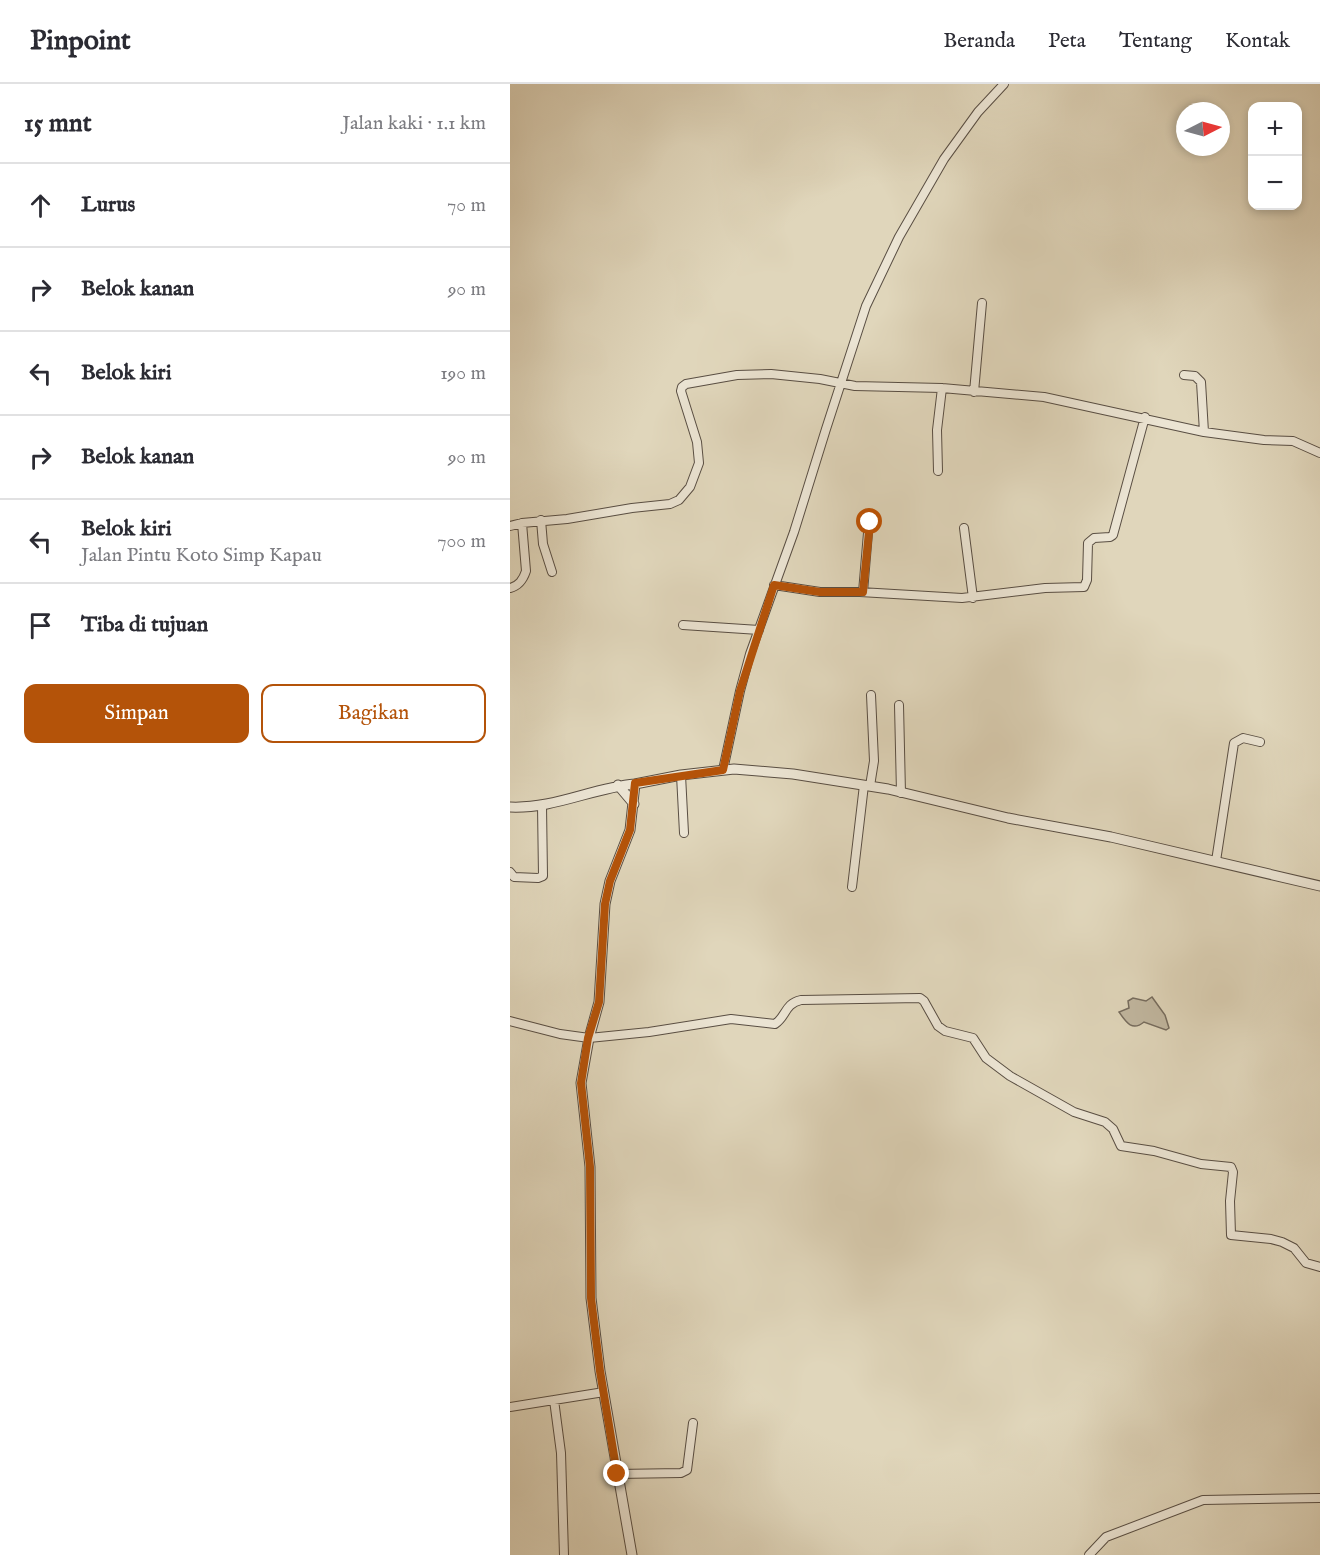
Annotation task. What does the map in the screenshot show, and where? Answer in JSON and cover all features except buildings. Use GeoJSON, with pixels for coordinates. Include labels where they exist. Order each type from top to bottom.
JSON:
{"type":"FeatureCollection","features":[{"type":"Feature","properties":{"kind":"street"},"geometry":{"type":"LineString","coordinates":[[723,770],[740,691],[774,585],[798,521],[866,306],[915,206],[944,159],[989,98],[1004,84]]}},
{"type":"Feature","properties":{"kind":"street"},"geometry":{"type":"LineString","coordinates":[[974,392],[982,303]]}},
{"type":"Feature","properties":{"kind":"street"},"geometry":{"type":"LineString","coordinates":[[510,526],[670,504],[679,500],[690,487],[699,463],[697,442],[681,392],[682,387],[686,384],[736,375],[792,376],[855,386],[942,388],[1044,397],[1145,417],[1204,432],[1264,440],[1293,441],[1320,453]]}},
{"type":"Feature","properties":{"kind":"street"},"geometry":{"type":"LineString","coordinates":[[1184,375],[1195,376],[1201,382],[1204,432]]}},
{"type":"Feature","properties":{"kind":"street"},"geometry":{"type":"LineString","coordinates":[[938,471],[937,430],[942,388]]}},
{"type":"Feature","properties":{"kind":"street"},"geometry":{"type":"LineString","coordinates":[[774,585],[820,592],[973,598],[1045,588],[1084,587],[1087,580],[1088,543],[1091,539],[1113,535],[1145,417]]}},
{"type":"Feature","properties":{"kind":"street"},"geometry":{"type":"LineString","coordinates":[[541,520],[543,544],[552,572]]}},
{"type":"Feature","properties":{"kind":"street"},"geometry":{"type":"LineString","coordinates":[[863,592],[870,522]]}},
{"type":"Feature","properties":{"kind":"street"},"geometry":{"type":"LineString","coordinates":[[510,588],[517,586],[524,579],[526,571],[522,523]]}},
{"type":"Feature","properties":{"kind":"street"},"geometry":{"type":"LineString","coordinates":[[964,528],[973,598]]}},
{"type":"Feature","properties":{"kind":"street"},"geometry":{"type":"LineString","coordinates":[[683,625],[759,630]]}},
{"type":"Feature","properties":{"kind":"street"},"geometry":{"type":"LineString","coordinates":[[852,887],[867,786],[874,761],[871,695]]}},
{"type":"Feature","properties":{"kind":"street"},"geometry":{"type":"LineString","coordinates":[[899,705],[901,793]]}},
{"type":"Feature","properties":{"kind":"street"},"geometry":{"type":"LineString","coordinates":[[1216,861],[1234,743],[1243,738],[1260,742]]}},
{"type":"Feature","properties":{"kind":"street"},"geometry":{"type":"LineString","coordinates":[[510,807],[542,806],[618,785],[723,770],[793,774],[867,786],[1008,818],[1111,837],[1320,886]]}},
{"type":"Feature","properties":{"kind":"street"},"geometry":{"type":"LineString","coordinates":[[681,775],[684,833]]}},
{"type":"Feature","properties":{"kind":"street"},"geometry":{"type":"LineString","coordinates":[[632,1555],[603,1392],[591,1298],[590,1167],[581,1083],[588,1038],[599,1002],[605,904],[610,881],[630,830],[635,783]]}},
{"type":"Feature","properties":{"kind":"street"},"geometry":{"type":"LineString","coordinates":[[618,785],[634,804]]}},
{"type":"Feature","properties":{"kind":"street"},"geometry":{"type":"LineString","coordinates":[[510,872],[514,877],[538,878],[543,876],[542,806]]}},
{"type":"Feature","properties":{"kind":"street"},"geometry":{"type":"LineString","coordinates":[[510,1021],[560,1034],[588,1038],[649,1032],[731,1019],[774,1024],[778,1023],[791,1003],[801,1000],[920,998],[938,1026],[945,1031],[973,1038],[986,1058],[1045,1098],[1074,1112],[1105,1122],[1113,1129],[1121,1146],[1154,1151],[1201,1164],[1231,1167],[1233,1172],[1230,1202],[1231,1235],[1282,1242],[1294,1248],[1306,1263],[1320,1267]]}},
{"type":"Feature","properties":{"kind":"street"},"geometry":{"type":"LineString","coordinates":[[510,1407],[603,1392]]}},
{"type":"Feature","properties":{"kind":"street"},"geometry":{"type":"LineString","coordinates":[[554,1400],[561,1453],[566,1550],[564,1555]]}},
{"type":"Feature","properties":{"kind":"street"},"geometry":{"type":"LineString","coordinates":[[617,1474],[681,1473],[687,1470],[693,1423]]}},
{"type":"Feature","properties":{"kind":"street"},"geometry":{"type":"LineString","coordinates":[[1089,1555],[1106,1537],[1203,1500],[1320,1498]]}},
{"type":"Feature","properties":{"kind":"shaded area"},"geometry":{"type":"Polygon","coordinates":[[[1152,997],[1165,1015],[1169,1028],[1166,1030],[1144,1022],[1136,1026],[1130,1025],[1119,1012],[1129,1008],[1128,1001],[1133,998],[1146,1001],[1152,997]]]}},
{"type":"Feature","properties":{"kind":"route"},"geometry":{"type":"LineString","coordinates":[[617,1474],[591,1298],[590,1167],[581,1083],[588,1038],[599,1002],[605,904],[610,881],[630,830],[635,783],[723,770],[750,654],[774,585],[820,592],[863,592],[870,522]]}}]}
